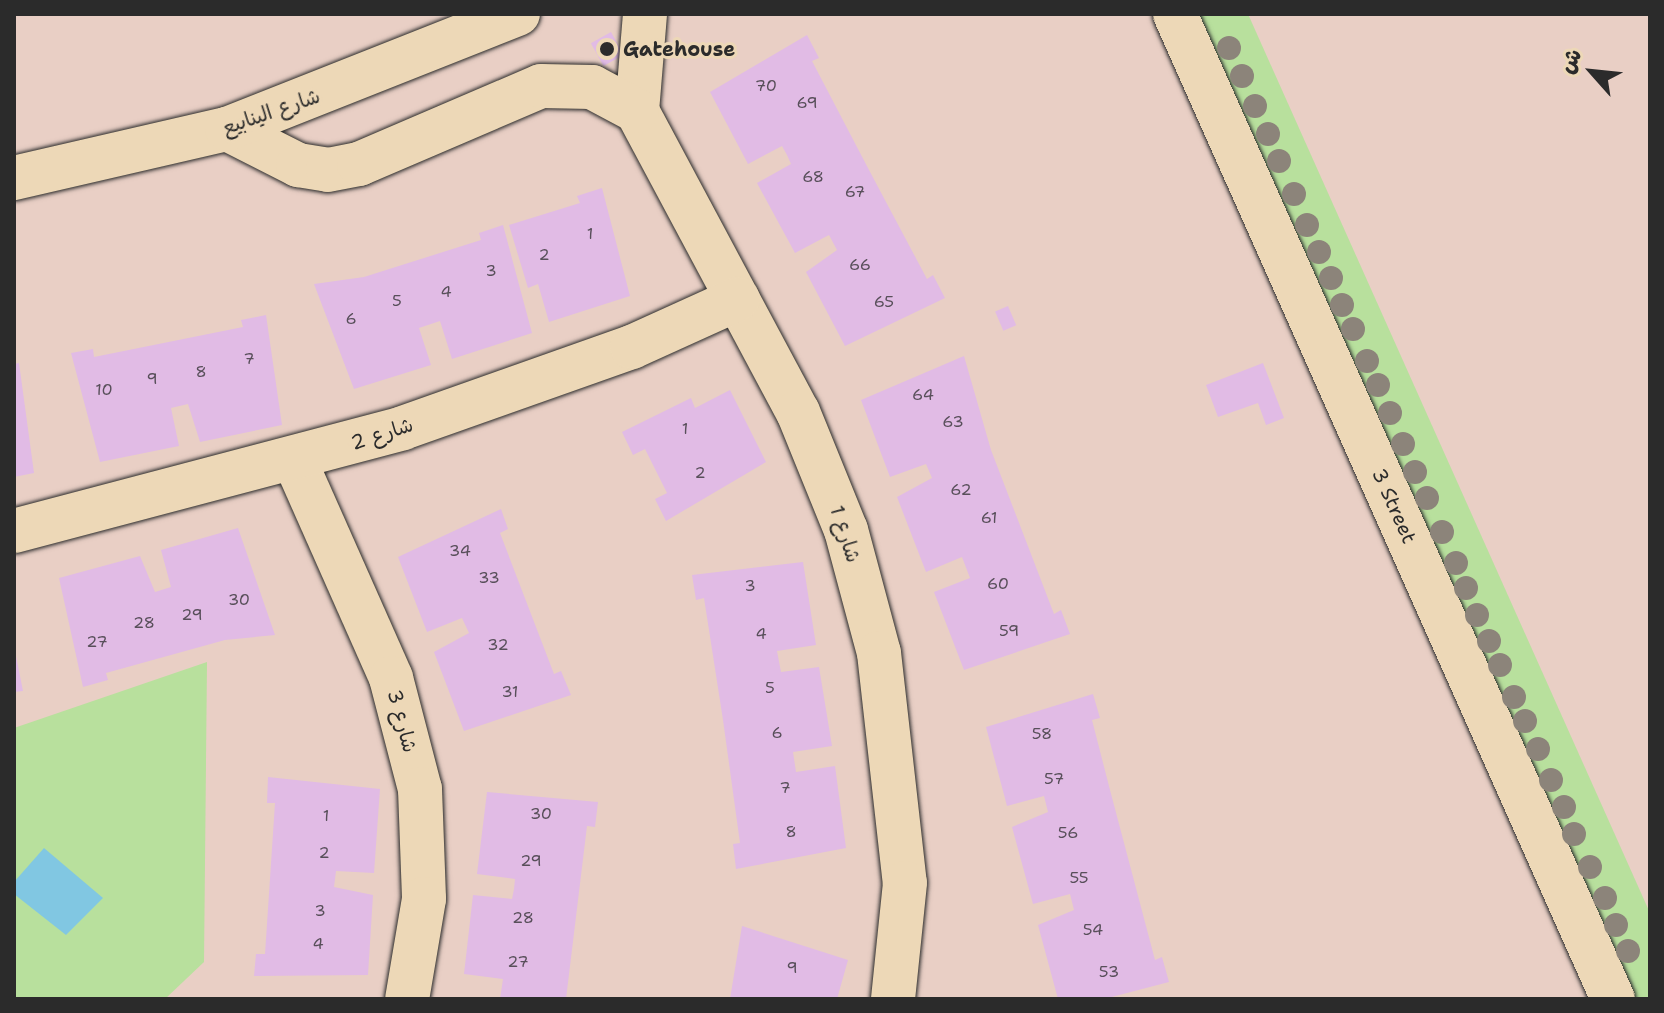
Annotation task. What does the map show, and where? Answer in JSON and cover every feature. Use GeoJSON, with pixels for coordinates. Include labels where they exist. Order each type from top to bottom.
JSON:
{"type":"FeatureCollection","features":[{"type":"Feature","properties":{"kind":"street","name":"شارع الينابيع"},"geometry":{"type":"LineString","coordinates":[[14,178],[227,129],[518,14]]}},
{"type":"Feature","properties":{"kind":"street"},"geometry":{"type":"LineString","coordinates":[[227,129],[298,165],[328,170],[359,164],[541,86],[592,87],[637,111],[645,14]]}},
{"type":"Feature","properties":{"kind":"street","name":"3 Street"},"geometry":{"type":"LineString","coordinates":[[1175,14],[1613,999]]}},
{"type":"Feature","properties":{"kind":"street","name":"شارع 1"},"geometry":{"type":"LineString","coordinates":[[637,111],[798,412],[846,530],[879,653],[905,883],[893,999]]}},
{"type":"Feature","properties":{"kind":"street","name":"شارع 2"},"geometry":{"type":"LineString","coordinates":[[14,531],[295,461],[632,347],[738,299]]}},
{"type":"Feature","properties":{"kind":"street","name":"شارع 3"},"geometry":{"type":"LineString","coordinates":[[295,461],[391,678],[420,789],[424,899],[407,999]]}},
{"type":"Feature","properties":{"kind":"green space"},"geometry":{"type":"Polygon","coordinates":[[[1175,14],[1248,14],[1650,913],[1650,999],[1613,999],[1175,14]]]}},
{"type":"Feature","properties":{"kind":"green space"},"geometry":{"type":"Polygon","coordinates":[[[207,662],[204,962],[165,999],[14,999],[14,728],[207,662]]]}},
{"type":"Feature","properties":{"kind":"water"},"geometry":{"type":"Polygon","coordinates":[[[44,848],[103,898],[66,935],[14,894],[14,882],[44,848]]]}},
{"type":"Feature","properties":{"kind":"building","name":"Gatehouse"},"geometry":{"type":"Polygon","coordinates":[[[611,32],[624,55],[603,66],[591,43],[611,32]]]}},
{"type":"Feature","properties":{"kind":"building"},"geometry":{"type":"Polygon","coordinates":[[[807,35],[819,58],[812,61],[869,170],[927,279],[933,275],[945,298],[845,346],[806,272],[837,250],[829,235],[795,253],[757,183],[791,164],[787,155],[782,146],[748,164],[710,92],[807,35]]]}},
{"type":"Feature","properties":{"kind":"building"},"geometry":{"type":"Polygon","coordinates":[[[602,188],[630,296],[549,322],[538,284],[528,288],[509,225],[580,203],[577,196],[602,188]]]}},
{"type":"Feature","properties":{"kind":"building"},"geometry":{"type":"Polygon","coordinates":[[[503,225],[532,333],[452,359],[440,321],[419,328],[431,365],[354,389],[314,284],[364,277],[481,240],[479,233],[503,225]]]}},
{"type":"Feature","properties":{"kind":"building"},"geometry":{"type":"Polygon","coordinates":[[[1008,306],[1016,325],[1003,331],[995,311],[1008,306]]]}},
{"type":"Feature","properties":{"kind":"building"},"geometry":{"type":"Polygon","coordinates":[[[266,315],[282,425],[200,442],[188,404],[171,408],[179,446],[100,462],[71,353],[93,349],[94,357],[243,327],[241,320],[266,315]]]}},
{"type":"Feature","properties":{"kind":"building"},"geometry":{"type":"Polygon","coordinates":[[[964,356],[991,450],[1054,614],[1061,610],[1070,634],[964,670],[934,592],[970,578],[962,557],[926,572],[897,497],[932,478],[926,464],[890,477],[861,400],[964,356]]]}},
{"type":"Feature","properties":{"kind":"building"},"geometry":{"type":"Polygon","coordinates":[[[19,363],[34,473],[14,477],[14,364],[19,363]]]}},
{"type":"Feature","properties":{"kind":"building"},"geometry":{"type":"Polygon","coordinates":[[[1263,363],[1284,418],[1266,425],[1258,403],[1218,417],[1206,385],[1263,363]]]}},
{"type":"Feature","properties":{"kind":"building"},"geometry":{"type":"Polygon","coordinates":[[[730,390],[766,462],[666,521],[655,499],[667,493],[645,449],[633,455],[622,432],[691,398],[695,408],[730,390]]]}},
{"type":"Feature","properties":{"kind":"building"},"geometry":{"type":"Polygon","coordinates":[[[501,509],[508,529],[500,533],[554,674],[561,671],[571,695],[464,731],[434,652],[469,633],[462,618],[427,632],[398,557],[501,509]]]}},
{"type":"Feature","properties":{"kind":"building"},"geometry":{"type":"Polygon","coordinates":[[[238,528],[275,635],[225,640],[106,673],[108,680],[83,687],[59,578],[140,556],[155,592],[171,587],[161,550],[238,528]]]}},
{"type":"Feature","properties":{"kind":"building"},"geometry":{"type":"Polygon","coordinates":[[[803,562],[816,645],[777,651],[781,672],[819,667],[832,746],[793,752],[796,772],[835,766],[846,848],[736,869],[733,844],[740,843],[723,720],[704,598],[696,600],[692,575],[803,562]]]}},
{"type":"Feature","properties":{"kind":"building"},"geometry":{"type":"Polygon","coordinates":[[[14,646],[23,691],[14,692],[14,646]]]}},
{"type":"Feature","properties":{"kind":"building"},"geometry":{"type":"Polygon","coordinates":[[[1093,694],[1100,718],[1092,720],[1110,790],[1155,960],[1162,957],[1169,982],[1104,999],[1058,999],[1038,925],[1074,910],[1070,894],[1033,904],[1012,827],[1048,812],[1044,796],[1007,806],[986,727],[1093,694]]]}},
{"type":"Feature","properties":{"kind":"building"},"geometry":{"type":"Polygon","coordinates":[[[268,777],[380,789],[374,873],[336,871],[334,887],[373,895],[368,975],[254,976],[256,954],[265,954],[275,803],[267,803],[268,777]]]}},
{"type":"Feature","properties":{"kind":"building"},"geometry":{"type":"Polygon","coordinates":[[[487,792],[598,802],[595,827],[587,826],[566,999],[500,999],[503,979],[464,974],[473,895],[512,899],[514,889],[515,879],[477,874],[487,792]]]}},
{"type":"Feature","properties":{"kind":"building"},"geometry":{"type":"Polygon","coordinates":[[[742,926],[848,960],[837,999],[730,999],[742,926]]]}},
{"type":"Feature","properties":{"kind":"place","name":"Gatehouse"},"geometry":{"type":"Point","coordinates":[607,49]}}]}
